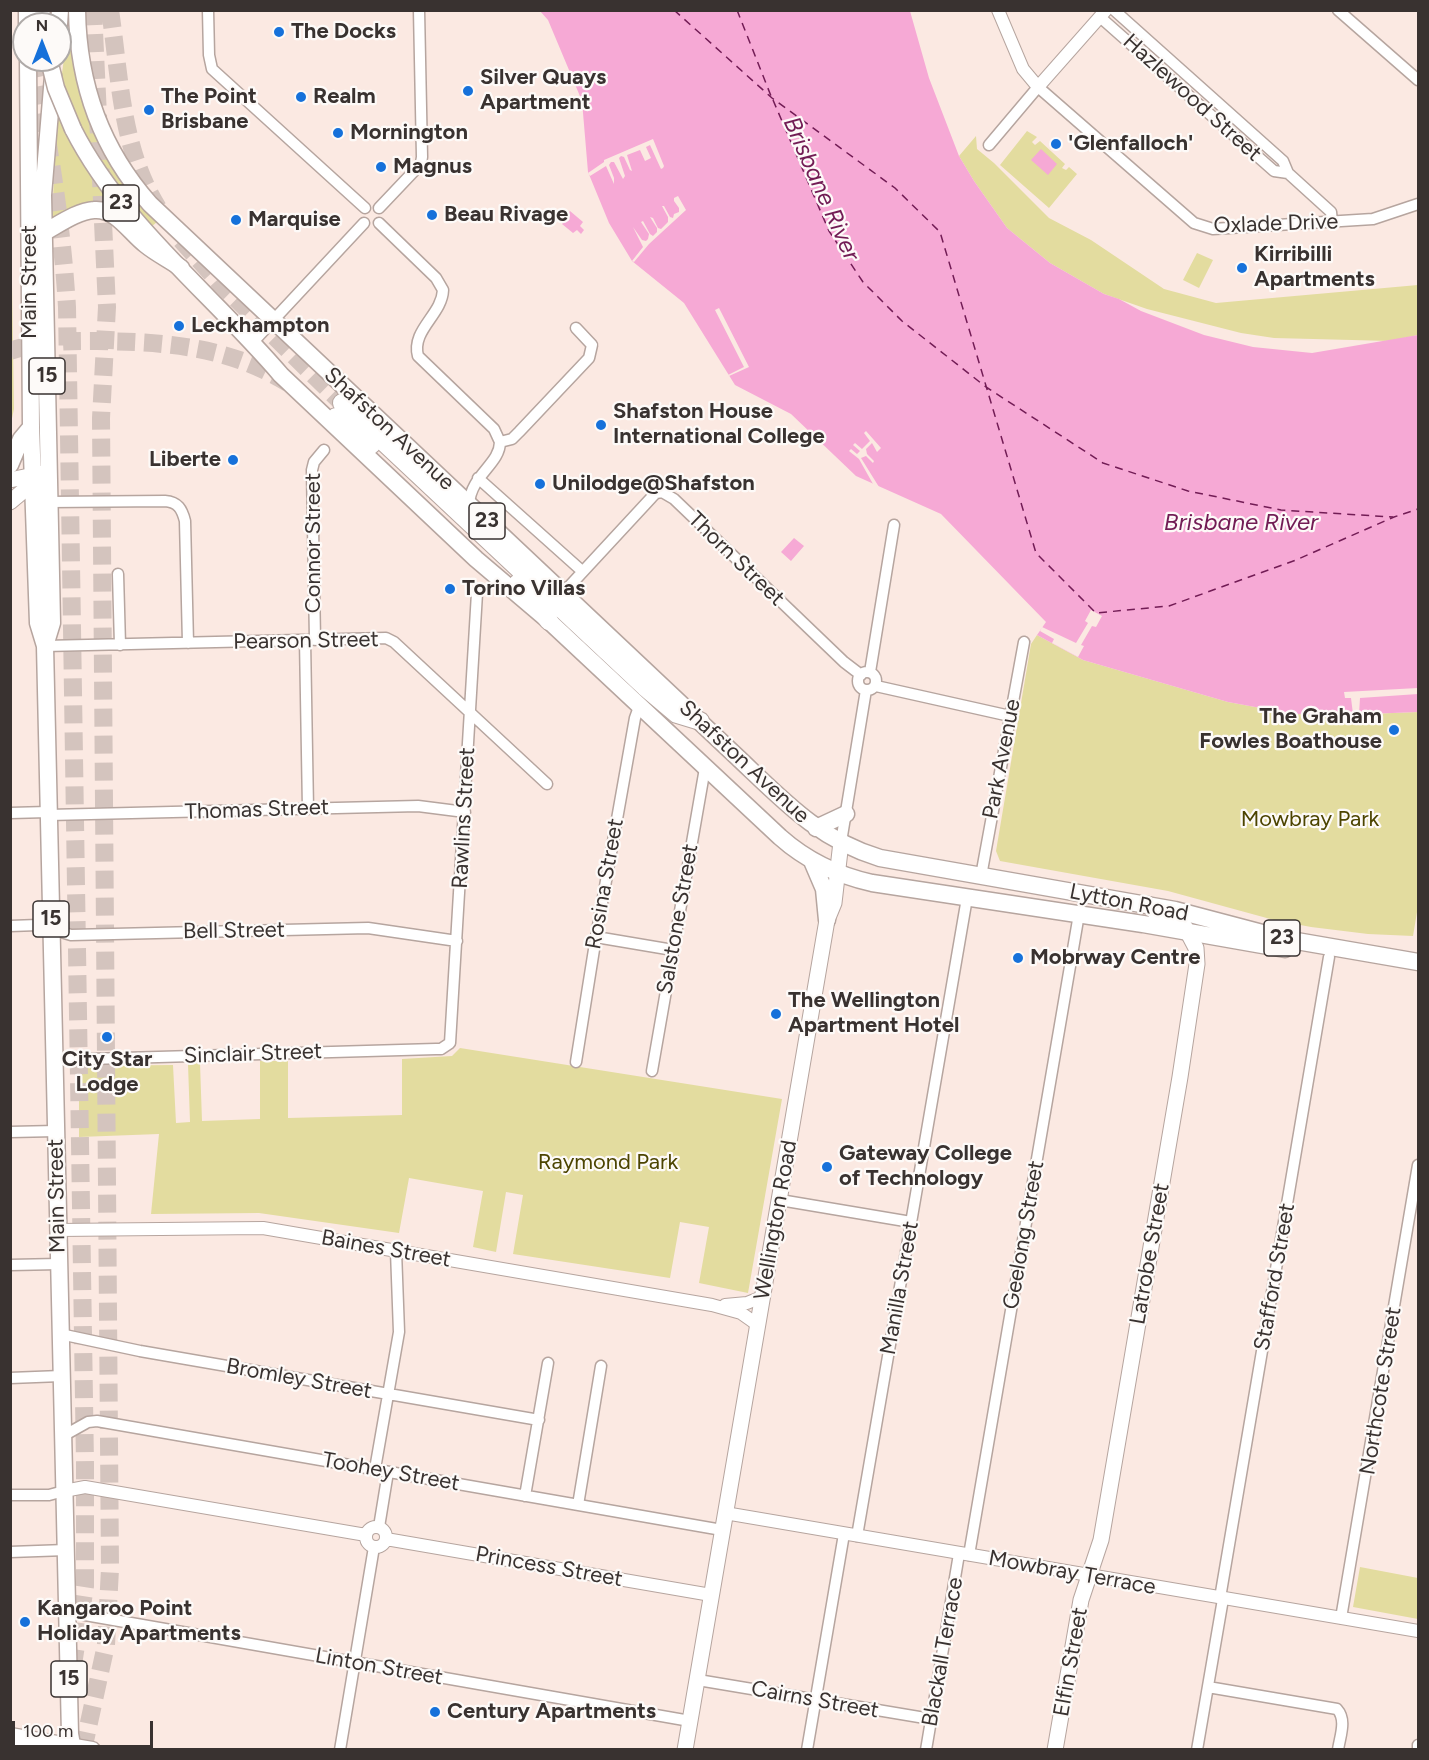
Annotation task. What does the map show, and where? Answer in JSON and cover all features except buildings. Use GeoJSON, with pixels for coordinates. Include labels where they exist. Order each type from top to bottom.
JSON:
{"type":"FeatureCollection","features":[{"type":"Feature","properties":{"kind":"highway"},"geometry":{"type":"LineString","coordinates":[[549,621],[525,589],[371,445],[339,410],[645,687],[677,714],[700,721]]}},
{"type":"Feature","properties":{"kind":"main road"},"geometry":{"type":"LineString","coordinates":[[72,15],[93,10]]}},
{"type":"Feature","properties":{"kind":"main road","name":"Shafston Avenue"},"geometry":{"type":"LineString","coordinates":[[72,35],[89,99],[104,137],[121,167],[150,204],[700,721],[816,828],[841,842]]}},
{"type":"Feature","properties":{"kind":"main road","name":"Main Street"},"geometry":{"type":"LineString","coordinates":[[28,72],[31,427],[41,480],[49,502],[52,623],[45,646]]}},
{"type":"Feature","properties":{"kind":"main road","name":"Shafston Avenue"},"geometry":{"type":"LineString","coordinates":[[52,72],[73,129],[108,187],[281,375],[476,559],[549,621],[780,837],[812,861],[838,873]]}},
{"type":"Feature","properties":{"kind":"main road","name":"Main Street"},"geometry":{"type":"LineString","coordinates":[[54,72],[43,195],[38,623],[45,646],[71,1748]]}},
{"type":"Feature","properties":{"kind":"main road"},"geometry":{"type":"LineString","coordinates":[[43,233],[88,210],[100,210],[111,213],[147,246],[181,268]]}},
{"type":"Feature","properties":{"kind":"main road"},"geometry":{"type":"LineString","coordinates":[[10,465],[21,439],[31,427]]}},
{"type":"Feature","properties":{"kind":"main road"},"geometry":{"type":"LineString","coordinates":[[10,480],[41,480]]}},
{"type":"Feature","properties":{"kind":"main road"},"geometry":{"type":"LineString","coordinates":[[10,502],[41,480]]}},
{"type":"Feature","properties":{"kind":"main road"},"geometry":{"type":"LineString","coordinates":[[816,828],[846,814]]}},
{"type":"Feature","properties":{"kind":"main road","name":"Lytton Road"},"geometry":{"type":"LineString","coordinates":[[841,842],[880,858],[1148,904],[1286,939],[1419,962]]}},
{"type":"Feature","properties":{"kind":"main road","name":"Wellington Road"},"geometry":{"type":"LineString","coordinates":[[685,1749],[827,920],[834,903],[841,842]]}},
{"type":"Feature","properties":{"kind":"main road"},"geometry":{"type":"LineString","coordinates":[[812,861],[824,889],[827,920]]}},
{"type":"Feature","properties":{"kind":"main road","name":"Lytton Road"},"geometry":{"type":"LineString","coordinates":[[838,873],[872,883],[1079,914],[1419,972]]}},
{"type":"Feature","properties":{"kind":"main road"},"geometry":{"type":"LineString","coordinates":[[1148,904],[1158,916],[1176,921],[1189,932]]}},
{"type":"Feature","properties":{"kind":"main road","name":"Latrobe Street"},"geometry":{"type":"LineString","coordinates":[[1088,1575],[1101,1540],[1180,1077],[1197,964],[1196,948],[1189,932]]}},
{"type":"Feature","properties":{"kind":"main road","name":"Elfin Street"},"geometry":{"type":"LineString","coordinates":[[1055,1749],[1088,1575]]}},
{"type":"Feature","properties":{"kind":"main road"},"geometry":{"type":"LineString","coordinates":[[10,1736],[71,1748],[92,1749]]}},
{"type":"Feature","properties":{"kind":"street"},"geometry":{"type":"LineString","coordinates":[[208,10],[209,55],[212,69],[365,208]]}},
{"type":"Feature","properties":{"kind":"street"},"geometry":{"type":"LineString","coordinates":[[379,208],[421,163],[419,10]]}},
{"type":"Feature","properties":{"kind":"street"},"geometry":{"type":"LineString","coordinates":[[998,10],[1023,69],[1038,87]]}},
{"type":"Feature","properties":{"kind":"street","name":"Hazlewood Street"},"geometry":{"type":"LineString","coordinates":[[1114,10],[1283,161],[1288,173],[1330,211],[1332,222]]}},
{"type":"Feature","properties":{"kind":"street"},"geometry":{"type":"LineString","coordinates":[[1338,10],[1419,80]]}},
{"type":"Feature","properties":{"kind":"street"},"geometry":{"type":"LineString","coordinates":[[989,145],[1103,14]]}},
{"type":"Feature","properties":{"kind":"street","name":"Hazlewood Street"},"geometry":{"type":"LineString","coordinates":[[1103,14],[1274,171],[1288,173]]}},
{"type":"Feature","properties":{"kind":"street","name":"Oxlade Drive"},"geometry":{"type":"LineString","coordinates":[[1038,87],[1194,223],[1202,227],[1213,229],[1373,219],[1419,204]]}},
{"type":"Feature","properties":{"kind":"street"},"geometry":{"type":"LineString","coordinates":[[372,205],[379,208],[382,216],[379,223],[373,226],[364,223],[362,216],[365,208],[372,205]]}},
{"type":"Feature","properties":{"kind":"street"},"geometry":{"type":"LineString","coordinates":[[253,342],[364,223]]}},
{"type":"Feature","properties":{"kind":"street"},"geometry":{"type":"LineString","coordinates":[[379,223],[436,278],[443,290],[439,305],[417,339],[418,356],[494,429],[500,442],[498,454],[478,478],[470,492],[469,504]]}},
{"type":"Feature","properties":{"kind":"street"},"geometry":{"type":"LineString","coordinates":[[500,442],[512,439],[589,358],[592,345],[576,328]]}},
{"type":"Feature","properties":{"kind":"street","name":"Connor Street"},"geometry":{"type":"LineString","coordinates":[[308,809],[312,470],[314,462],[324,450]]}},
{"type":"Feature","properties":{"kind":"street","name":"Shafston Avenue"},"geometry":{"type":"LineString","coordinates":[[478,478],[582,571]]}},
{"type":"Feature","properties":{"kind":"street","name":"Thorn Street"},"geometry":{"type":"LineString","coordinates":[[564,592],[656,493],[662,492],[669,494],[844,662],[865,673]]}},
{"type":"Feature","properties":{"kind":"street"},"geometry":{"type":"LineString","coordinates":[[49,502],[165,501],[180,506],[185,521],[188,643]]}},
{"type":"Feature","properties":{"kind":"street"},"geometry":{"type":"LineString","coordinates":[[894,525],[865,673],[858,683],[860,687],[1010,716]]}},
{"type":"Feature","properties":{"kind":"street"},"geometry":{"type":"LineString","coordinates":[[118,574],[120,645]]}},
{"type":"Feature","properties":{"kind":"street","name":"Rawlins Street"},"geometry":{"type":"LineString","coordinates":[[450,1043],[477,593]]}},
{"type":"Feature","properties":{"kind":"street","name":"Pearson Street"},"geometry":{"type":"LineString","coordinates":[[45,646],[390,639],[547,784]]}},
{"type":"Feature","properties":{"kind":"street","name":"Park Avenue"},"geometry":{"type":"LineString","coordinates":[[981,876],[1024,642]]}},
{"type":"Feature","properties":{"kind":"street"},"geometry":{"type":"LineString","coordinates":[[865,673],[876,678],[871,688]]}},
{"type":"Feature","properties":{"kind":"street","name":"Wellington Road"},"geometry":{"type":"LineString","coordinates":[[841,842],[871,688]]}},
{"type":"Feature","properties":{"kind":"street","name":"Rosina Street"},"geometry":{"type":"LineString","coordinates":[[576,1062],[596,937],[635,718],[639,707]]}},
{"type":"Feature","properties":{"kind":"street","name":"Salstone Street"},"geometry":{"type":"LineString","coordinates":[[652,1071],[705,768]]}},
{"type":"Feature","properties":{"kind":"street","name":"Thomas Street"},"geometry":{"type":"LineString","coordinates":[[10,813],[418,806],[465,812]]}},
{"type":"Feature","properties":{"kind":"street","name":"Manilla Street"},"geometry":{"type":"LineString","coordinates":[[857,1536],[967,898]]}},
{"type":"Feature","properties":{"kind":"street","name":"Geelong Street"},"geometry":{"type":"LineString","coordinates":[[964,1555],[1079,914]]}},
{"type":"Feature","properties":{"kind":"street","name":"Bell Street"},"geometry":{"type":"LineString","coordinates":[[10,926],[38,925],[71,935],[368,928],[457,941]]}},
{"type":"Feature","properties":{"kind":"street"},"geometry":{"type":"LineString","coordinates":[[596,937],[673,950]]}},
{"type":"Feature","properties":{"kind":"street","name":"Stafford Street"},"geometry":{"type":"LineString","coordinates":[[1197,1749],[1329,957]]}},
{"type":"Feature","properties":{"kind":"street","name":"Sinclair Street"},"geometry":{"type":"LineString","coordinates":[[54,1060],[441,1049],[450,1043]]}},
{"type":"Feature","properties":{"kind":"street"},"geometry":{"type":"LineString","coordinates":[[10,1132],[56,1131]]}},
{"type":"Feature","properties":{"kind":"street","name":"Northcote Street"},"geometry":{"type":"LineString","coordinates":[[1341,1618],[1419,1165]]}},
{"type":"Feature","properties":{"kind":"street"},"geometry":{"type":"LineString","coordinates":[[780,1200],[911,1222]]}},
{"type":"Feature","properties":{"kind":"street","name":"Baines Street"},"geometry":{"type":"LineString","coordinates":[[58,1230],[250,1227],[711,1305],[741,1313],[758,1325]]}},
{"type":"Feature","properties":{"kind":"street"},"geometry":{"type":"LineString","coordinates":[[375,1469],[399,1322],[396,1251]]}},
{"type":"Feature","properties":{"kind":"street"},"geometry":{"type":"LineString","coordinates":[[10,1265],[58,1264]]}},
{"type":"Feature","properties":{"kind":"street","name":"Baines Street"},"geometry":{"type":"LineString","coordinates":[[711,1305],[743,1304],[762,1297]]}},
{"type":"Feature","properties":{"kind":"street","name":"Bromley Street"},"geometry":{"type":"LineString","coordinates":[[60,1334],[140,1351],[539,1420]]}},
{"type":"Feature","properties":{"kind":"street"},"geometry":{"type":"LineString","coordinates":[[525,1496],[548,1363]]}},
{"type":"Feature","properties":{"kind":"street"},"geometry":{"type":"LineString","coordinates":[[578,1505],[601,1366]]}},
{"type":"Feature","properties":{"kind":"street"},"geometry":{"type":"LineString","coordinates":[[10,1378],[62,1376]]}},
{"type":"Feature","properties":{"kind":"street","name":"Toohey Street"},"geometry":{"type":"LineString","coordinates":[[63,1437],[88,1422],[97,1421],[723,1530]]}},
{"type":"Feature","properties":{"kind":"street"},"geometry":{"type":"LineString","coordinates":[[378,1527],[388,1472]]}},
{"type":"Feature","properties":{"kind":"street"},"geometry":{"type":"LineString","coordinates":[[10,1496],[49,1495],[85,1487],[366,1535]]}},
{"type":"Feature","properties":{"kind":"street","name":"Mowbray Terrace"},"geometry":{"type":"LineString","coordinates":[[725,1513],[1419,1631]]}},
{"type":"Feature","properties":{"kind":"street"},"geometry":{"type":"LineString","coordinates":[[378,1527],[384,1530],[386,1539],[383,1544],[374,1547],[367,1541],[366,1535],[369,1530],[378,1527]]}},
{"type":"Feature","properties":{"kind":"street"},"geometry":{"type":"LineString","coordinates":[[807,1749],[844,1534]]}},
{"type":"Feature","properties":{"kind":"street","name":"Princess Street"},"geometry":{"type":"LineString","coordinates":[[386,1539],[711,1596]]}},
{"type":"Feature","properties":{"kind":"street"},"geometry":{"type":"LineString","coordinates":[[340,1749],[374,1547]]}},
{"type":"Feature","properties":{"kind":"street"},"geometry":{"type":"LineString","coordinates":[[10,1552],[66,1550]]}},
{"type":"Feature","properties":{"kind":"street","name":"Blackall Terrace"},"geometry":{"type":"LineString","coordinates":[[926,1749],[964,1555]]}},
{"type":"Feature","properties":{"kind":"street","name":"Linton Street"},"geometry":{"type":"LineString","coordinates":[[68,1612],[690,1721]]}},
{"type":"Feature","properties":{"kind":"street","name":"Cairns Street"},"geometry":{"type":"LineString","coordinates":[[698,1680],[932,1719]]}},
{"type":"Feature","properties":{"kind":"street"},"geometry":{"type":"LineString","coordinates":[[1208,1687],[1337,1709],[1343,1721],[1338,1749]]}},
{"type":"Feature","properties":{"kind":"street"},"geometry":{"type":"LineString","coordinates":[[1418,1749],[1419,1745]]}},
{"type":"Feature","properties":{"kind":"green space"},"geometry":{"type":"Polygon","coordinates":[[[72,36],[84,109],[121,177],[157,222],[151,227],[123,194],[87,141],[61,81],[62,72],[72,72],[72,36]]]}},
{"type":"Feature","properties":{"kind":"green space"},"geometry":{"type":"Polygon","coordinates":[[[57,105],[80,158],[95,182],[119,212],[52,223],[57,105]]]}},
{"type":"Feature","properties":{"kind":"green space"},"geometry":{"type":"Polygon","coordinates":[[[1027,131],[1037,137],[1032,142],[1035,145],[1040,141],[1065,164],[1062,168],[1066,170],[1069,167],[1077,174],[1049,208],[1000,165],[1027,131]]]}},
{"type":"Feature","properties":{"kind":"green space"},"geometry":{"type":"Polygon","coordinates":[[[976,136],[977,149],[1049,218],[1091,240],[1164,289],[1216,303],[1418,285],[1418,335],[1391,341],[1274,338],[1241,333],[1147,309],[1104,294],[1050,263],[1007,228],[959,156],[976,136]]]}},
{"type":"Feature","properties":{"kind":"green space"},"geometry":{"type":"Polygon","coordinates":[[[1197,253],[1213,260],[1199,288],[1183,280],[1197,253]]]}},
{"type":"Feature","properties":{"kind":"green space"},"geometry":{"type":"Polygon","coordinates":[[[10,284],[12,284],[14,409],[11,423],[10,284]]]}},
{"type":"Feature","properties":{"kind":"green space","name":"Mowbray Park"},"geometry":{"type":"Polygon","coordinates":[[[1037,635],[1083,660],[1228,702],[1293,714],[1418,712],[1418,906],[1413,936],[1368,934],[1311,927],[1274,920],[1168,891],[1000,861],[996,851],[1031,644],[1037,635]]]}},
{"type":"Feature","properties":{"kind":"green space","name":"Raymond Park"},"geometry":{"type":"Polygon","coordinates":[[[460,1048],[782,1099],[748,1293],[699,1283],[709,1227],[680,1222],[670,1278],[513,1254],[523,1195],[506,1192],[496,1252],[473,1247],[483,1191],[409,1178],[399,1233],[259,1213],[151,1214],[159,1134],[79,1137],[79,1066],[173,1065],[176,1123],[190,1122],[188,1064],[200,1063],[202,1121],[260,1119],[260,1061],[288,1061],[288,1118],[402,1115],[402,1059],[452,1056],[460,1048]]]}},
{"type":"Feature","properties":{"kind":"green space"},"geometry":{"type":"Polygon","coordinates":[[[1360,1567],[1418,1578],[1418,1619],[1353,1607],[1360,1567]]]}},
{"type":"Feature","properties":{"kind":"water","name":"Brisbane River"},"geometry":{"type":"Polygon","coordinates":[[[540,11],[910,11],[929,78],[959,156],[1007,228],[1050,263],[1104,294],[1141,311],[1204,335],[1253,347],[1312,353],[1418,335],[1418,712],[1293,714],[1228,702],[1083,660],[1037,635],[1046,622],[941,514],[856,476],[791,414],[735,385],[684,303],[632,261],[609,223],[588,172],[582,101],[548,20],[540,11]]]}},
{"type":"Feature","properties":{"kind":"water"},"geometry":{"type":"Polygon","coordinates":[[[1041,149],[1057,164],[1048,175],[1031,160],[1041,149]]]}},
{"type":"Feature","properties":{"kind":"water"},"geometry":{"type":"Polygon","coordinates":[[[570,211],[583,222],[580,226],[584,230],[581,234],[577,230],[573,233],[562,224],[564,221],[562,220],[570,211]]]}},
{"type":"Feature","properties":{"kind":"water"},"geometry":{"type":"Polygon","coordinates":[[[794,538],[804,546],[791,561],[781,552],[794,538]]]}},
{"type":"Feature","properties":{"kind":"pier"},"geometry":{"type":"Polygon","coordinates":[[[653,139],[663,168],[661,169],[650,145],[646,147],[651,158],[645,161],[640,150],[627,155],[632,171],[624,157],[619,158],[625,176],[623,179],[614,162],[611,162],[609,165],[614,184],[606,166],[590,176],[588,173],[604,160],[653,139]]]}},
{"type":"Feature","properties":{"kind":"pier"},"geometry":{"type":"Polygon","coordinates":[[[678,196],[686,210],[649,244],[634,262],[632,261],[643,247],[633,227],[642,240],[646,241],[649,234],[641,222],[643,221],[653,236],[657,228],[650,217],[661,229],[668,222],[662,206],[673,218],[674,214],[679,212],[674,201],[674,198],[678,196]]]}},
{"type":"Feature","properties":{"kind":"pier"},"geometry":{"type":"Polygon","coordinates":[[[719,308],[749,367],[729,376],[744,367],[715,310],[719,308]]]}},
{"type":"Feature","properties":{"kind":"pier"},"geometry":{"type":"Polygon","coordinates":[[[866,431],[881,448],[877,452],[872,443],[866,449],[873,463],[866,456],[861,458],[879,487],[873,484],[859,459],[849,451],[851,449],[857,454],[860,451],[853,445],[855,443],[862,449],[870,441],[864,433],[866,431]]]}},
{"type":"Feature","properties":{"kind":"pier"},"geometry":{"type":"Polygon","coordinates":[[[1091,610],[1102,616],[1096,627],[1092,626],[1081,645],[1084,646],[1078,657],[1052,643],[1054,639],[1040,631],[1042,627],[1076,643],[1088,623],[1085,621],[1091,610]]]}},
{"type":"Feature","properties":{"kind":"pier"},"geometry":{"type":"Polygon","coordinates":[[[1418,688],[1418,694],[1360,698],[1359,714],[1353,714],[1351,698],[1345,698],[1344,692],[1418,688]]]}},
{"type":"Feature","properties":{"kind":"ferry route"},"geometry":{"type":"LineString","coordinates":[[674,10],[772,98],[895,188],[940,232],[1036,553],[1096,613],[1169,606],[1296,560],[1394,517],[1418,509]]}},
{"type":"Feature","properties":{"kind":"ferry route"},"geometry":{"type":"LineString","coordinates":[[737,10],[771,96]]}},
{"type":"Feature","properties":{"kind":"ferry route"},"geometry":{"type":"LineString","coordinates":[[773,100],[829,231],[863,282],[902,321],[986,387],[1103,463],[1188,491],[1281,510],[1393,517]]}},
{"type":"Feature","properties":{"kind":"tunnel"},"geometry":{"type":"LineString","coordinates":[[83,1750],[106,1645],[110,1569],[101,418],[107,307],[93,10]]}},
{"type":"Feature","properties":{"kind":"tunnel"},"geometry":{"type":"LineString","coordinates":[[110,10],[129,137],[136,162],[158,208]]}},
{"type":"Feature","properties":{"kind":"tunnel"},"geometry":{"type":"LineString","coordinates":[[34,72],[54,183],[67,307],[85,1464],[85,1586],[73,1665]]}},
{"type":"Feature","properties":{"kind":"tunnel"},"geometry":{"type":"LineString","coordinates":[[181,240],[219,282],[342,403]]}},
{"type":"Feature","properties":{"kind":"tunnel"},"geometry":{"type":"LineString","coordinates":[[10,351],[42,343],[64,342],[97,341],[172,345],[196,348],[242,361],[288,383]]}},
{"type":"Feature","properties":{"kind":"place","name":"The Docks"},"geometry":{"type":"Point","coordinates":[279,32]}},
{"type":"Feature","properties":{"kind":"place","name":"Silver Quays Apartment"},"geometry":{"type":"Point","coordinates":[468,91]}},
{"type":"Feature","properties":{"kind":"place","name":"Realm"},"geometry":{"type":"Point","coordinates":[301,97]}},
{"type":"Feature","properties":{"kind":"place","name":"The Point Brisbane"},"geometry":{"type":"Point","coordinates":[149,110]}},
{"type":"Feature","properties":{"kind":"place","name":"Mornington"},"geometry":{"type":"Point","coordinates":[338,133]}},
{"type":"Feature","properties":{"kind":"place","name":"'Glenfalloch'"},"geometry":{"type":"Point","coordinates":[1056,144]}},
{"type":"Feature","properties":{"kind":"place","name":"Magnus"},"geometry":{"type":"Point","coordinates":[381,167]}},
{"type":"Feature","properties":{"kind":"place","name":"Beau Rivage"},"geometry":{"type":"Point","coordinates":[432,215]}},
{"type":"Feature","properties":{"kind":"place","name":"Marquise"},"geometry":{"type":"Point","coordinates":[236,220]}},
{"type":"Feature","properties":{"kind":"place","name":"Kirribilli Apartments"},"geometry":{"type":"Point","coordinates":[1242,268]}},
{"type":"Feature","properties":{"kind":"place","name":"Leckhampton"},"geometry":{"type":"Point","coordinates":[179,326]}},
{"type":"Feature","properties":{"kind":"place","name":"Shafston House International College"},"geometry":{"type":"Point","coordinates":[601,425]}},
{"type":"Feature","properties":{"kind":"place","name":"Liberte"},"geometry":{"type":"Point","coordinates":[233,460]}},
{"type":"Feature","properties":{"kind":"place","name":"Unilodge@Shafston"},"geometry":{"type":"Point","coordinates":[540,484]}},
{"type":"Feature","properties":{"kind":"place","name":"Torino Villas"},"geometry":{"type":"Point","coordinates":[450,589]}},
{"type":"Feature","properties":{"kind":"place","name":"The Graham Fowles Boathouse"},"geometry":{"type":"Point","coordinates":[1394,730]}},
{"type":"Feature","properties":{"kind":"place","name":"Mobrway Centre"},"geometry":{"type":"Point","coordinates":[1018,958]}},
{"type":"Feature","properties":{"kind":"place","name":"The Wellington Apartment Hotel"},"geometry":{"type":"Point","coordinates":[776,1014]}},
{"type":"Feature","properties":{"kind":"place","name":"City Star Lodge"},"geometry":{"type":"Point","coordinates":[107,1037]}},
{"type":"Feature","properties":{"kind":"place","name":"Gateway College of Technology"},"geometry":{"type":"Point","coordinates":[827,1167]}},
{"type":"Feature","properties":{"kind":"place","name":"Kangaroo Point Holiday Apartments"},"geometry":{"type":"Point","coordinates":[25,1622]}},
{"type":"Feature","properties":{"kind":"place","name":"Century Apartments"},"geometry":{"type":"Point","coordinates":[435,1712]}}]}
